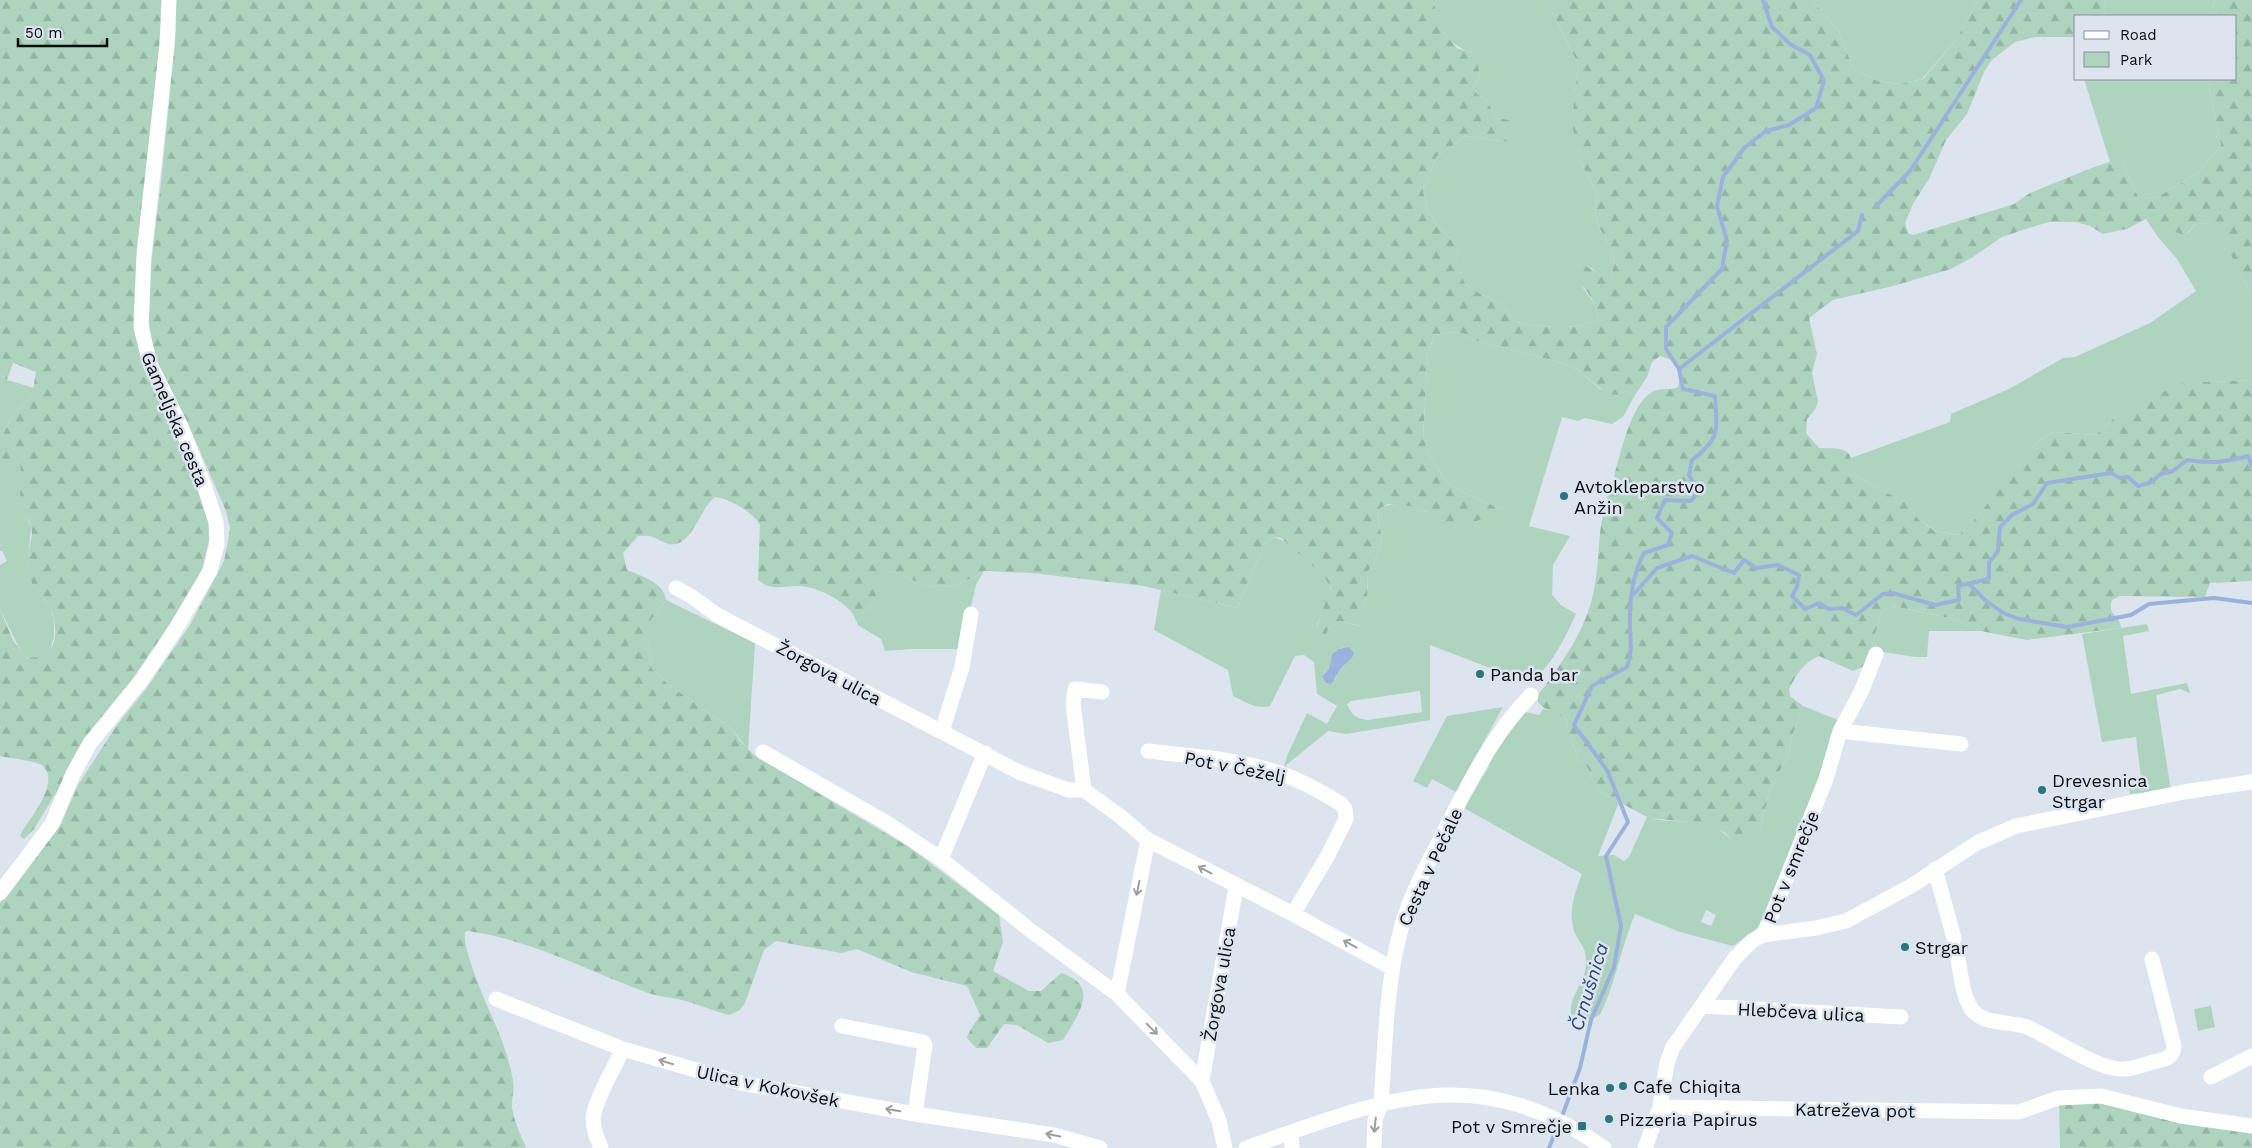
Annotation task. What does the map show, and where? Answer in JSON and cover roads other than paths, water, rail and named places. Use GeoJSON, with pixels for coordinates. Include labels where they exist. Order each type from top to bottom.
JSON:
{"type":"FeatureCollection","features":[{"type":"Feature","properties":{"kind":"street","name":"Gameljska cesta"},"geometry":{"type":"LineString","coordinates":[[0,893],[52,824],[73,774],[90,743],[145,675],[175,630],[210,571],[217,544],[216,522],[205,488],[180,424],[150,364],[141,327],[144,254],[167,45],[169,0]]}},
{"type":"Feature","properties":{"kind":"street","name":"Žorgova ulica"},"geometry":{"type":"LineString","coordinates":[[676,588],[691,596],[717,615],[1029,776],[1069,790],[1084,790],[1120,816],[1148,840],[1236,887],[1293,914],[1392,968]]}},
{"type":"Feature","properties":{"kind":"street"},"geometry":{"type":"LineString","coordinates":[[942,731],[962,667],[971,614]]}},
{"type":"Feature","properties":{"kind":"street","name":"Pot v smrečje"},"geometry":{"type":"LineString","coordinates":[[1645,1148],[1660,1107],[1667,1063],[1672,1047],[1735,958],[1752,941],[1762,935],[1784,887],[1826,779],[1840,732],[1876,654]]}},
{"type":"Feature","properties":{"kind":"street"},"geometry":{"type":"LineString","coordinates":[[1084,790],[1073,704],[1075,689],[1102,692]]}},
{"type":"Feature","properties":{"kind":"street","name":"Cesta v Pečale"},"geometry":{"type":"LineString","coordinates":[[1374,1148],[1375,1120],[1381,1103],[1392,968],[1407,909],[1429,860],[1496,736],[1512,713],[1531,695]]}},
{"type":"Feature","properties":{"kind":"street"},"geometry":{"type":"LineString","coordinates":[[1840,732],[1961,744]]}},
{"type":"Feature","properties":{"kind":"street","name":"Pot v Čeželj"},"geometry":{"type":"LineString","coordinates":[[1148,751],[1205,758],[1274,771],[1300,780],[1345,808],[1346,819],[1327,858],[1293,914]]}},
{"type":"Feature","properties":{"kind":"street","name":"Žorgova ulica"},"geometry":{"type":"LineString","coordinates":[[763,752],[887,823],[941,859],[1030,930],[1117,994],[1202,1081],[1219,1121],[1225,1148]]}},
{"type":"Feature","properties":{"kind":"street"},"geometry":{"type":"LineString","coordinates":[[941,859],[985,753]]}},
{"type":"Feature","properties":{"kind":"street"},"geometry":{"type":"LineString","coordinates":[[1762,935],[1816,928],[1846,920],[1903,890],[1977,843],[2016,826],[2184,792],[2252,782]]}},
{"type":"Feature","properties":{"kind":"street"},"geometry":{"type":"LineString","coordinates":[[1117,994],[1148,840]]}},
{"type":"Feature","properties":{"kind":"street"},"geometry":{"type":"LineString","coordinates":[[1935,869],[1967,999],[1973,1012],[1980,1017],[2025,1026],[2094,1061],[2118,1070],[2163,1060],[2173,1054],[2174,1046],[2152,959]]}},
{"type":"Feature","properties":{"kind":"street","name":"Žorgova ulica"},"geometry":{"type":"LineString","coordinates":[[1202,1081],[1236,887]]}},
{"type":"Feature","properties":{"kind":"street","name":"Ulica v Kokovšek"},"geometry":{"type":"LineString","coordinates":[[496,999],[623,1049],[741,1083],[916,1114],[1054,1135],[1100,1148]]}},
{"type":"Feature","properties":{"kind":"street","name":"Hlebčeva ulica"},"geometry":{"type":"LineString","coordinates":[[1702,1006],[1901,1017]]}},
{"type":"Feature","properties":{"kind":"street"},"geometry":{"type":"LineString","coordinates":[[842,1026],[923,1042],[925,1046],[916,1114]]}},
{"type":"Feature","properties":{"kind":"street"},"geometry":{"type":"LineString","coordinates":[[601,1148],[595,1132],[594,1118],[597,1105],[623,1049]]}},
{"type":"Feature","properties":{"kind":"street"},"geometry":{"type":"LineString","coordinates":[[2211,1077],[2252,1056]]}},
{"type":"Feature","properties":{"kind":"street"},"geometry":{"type":"LineString","coordinates":[[1246,1148],[1381,1103],[1432,1094],[1467,1094],[1515,1104],[1559,1122],[1604,1148]]}},
{"type":"Feature","properties":{"kind":"street","name":"Katreževa pot"},"geometry":{"type":"LineString","coordinates":[[1660,1107],[2019,1112],[2048,1101],[2071,1096],[2101,1096],[2181,1116],[2252,1126]]}},
{"type":"Feature","properties":{"kind":"street"},"geometry":{"type":"LineString","coordinates":[[1290,1132],[1292,1148]]}},
{"type":"Feature","properties":{"kind":"water"},"geometry":{"type":"Polygon","coordinates":[[[1349,647],[1354,653],[1352,658],[1340,669],[1331,684],[1326,683],[1322,676],[1329,669],[1332,654],[1339,649],[1349,647]]]}},
{"type":"Feature","properties":{"kind":"waterway","name":"Črnušnica"},"geometry":{"type":"LineString","coordinates":[[1561,1119],[1580,1068],[1591,1020],[1614,967],[1621,926],[1606,856],[1628,822],[1607,770],[1574,725],[1592,686],[1627,667],[1631,648],[1631,601],[1633,584],[1638,568],[1644,553],[1668,545],[1672,533],[1657,518],[1665,500],[1691,501],[1698,492],[1689,475],[1692,460],[1713,439],[1716,425],[1715,396],[1683,389],[1679,369],[1666,349],[1666,327],[1722,269],[1727,241],[1717,206],[1723,177],[1745,147],[1766,131],[1789,125],[1816,108],[1824,81],[1810,55],[1790,44],[1772,27],[1763,0]]}},
{"type":"Feature","properties":{"kind":"waterway"},"geometry":{"type":"LineString","coordinates":[[1876,206],[1910,171],[2021,0]]}},
{"type":"Feature","properties":{"kind":"waterway"},"geometry":{"type":"LineString","coordinates":[[1679,369],[1858,231],[1862,215]]}},
{"type":"Feature","properties":{"kind":"waterway"},"geometry":{"type":"LineString","coordinates":[[1633,595],[1657,568],[1692,556],[1734,573],[1744,560],[1756,568],[1778,565],[1799,575],[1797,587],[1792,596],[1805,609],[1819,603],[1829,609],[1842,608],[1856,615],[1883,594],[1893,593],[1935,605],[1959,600],[1958,586],[1989,579],[1989,563],[1998,551],[2000,527],[2012,515],[2033,504],[2047,483],[2111,473],[2120,478],[2128,477],[2138,486],[2150,483],[2161,474],[2173,471],[2187,460],[2218,462],[2248,456],[2252,466]]}},
{"type":"Feature","properties":{"kind":"waterway"},"geometry":{"type":"LineString","coordinates":[[1968,583],[1985,600],[2003,613],[2019,619],[2067,627],[2131,615],[2149,604],[2214,598],[2252,603]]}},
{"type":"Feature","properties":{"kind":"waterway","name":"Črnušnica"},"geometry":{"type":"LineString","coordinates":[[1549,1148],[1558,1125]]}},
{"type":"Feature","properties":{"kind":"place","name":"Avtokleparstvo Anžin"},"geometry":{"type":"Point","coordinates":[1564,496]}},
{"type":"Feature","properties":{"kind":"place","name":"Panda bar"},"geometry":{"type":"Point","coordinates":[1480,674]}},
{"type":"Feature","properties":{"kind":"place","name":"Drevesnica Strgar"},"geometry":{"type":"Point","coordinates":[2042,790]}},
{"type":"Feature","properties":{"kind":"place","name":"Strgar"},"geometry":{"type":"Point","coordinates":[1905,947]}},
{"type":"Feature","properties":{"kind":"place","name":"Cafe Chiqita"},"geometry":{"type":"Point","coordinates":[1623,1086]}},
{"type":"Feature","properties":{"kind":"place","name":"Lenka"},"geometry":{"type":"Point","coordinates":[1610,1088]}},
{"type":"Feature","properties":{"kind":"place","name":"Pizzeria Papirus"},"geometry":{"type":"Point","coordinates":[1609,1119]}},
{"type":"Feature","properties":{"kind":"place","name":"Pot v Smrečje"},"geometry":{"type":"Point","coordinates":[1582,1126]}}]}
